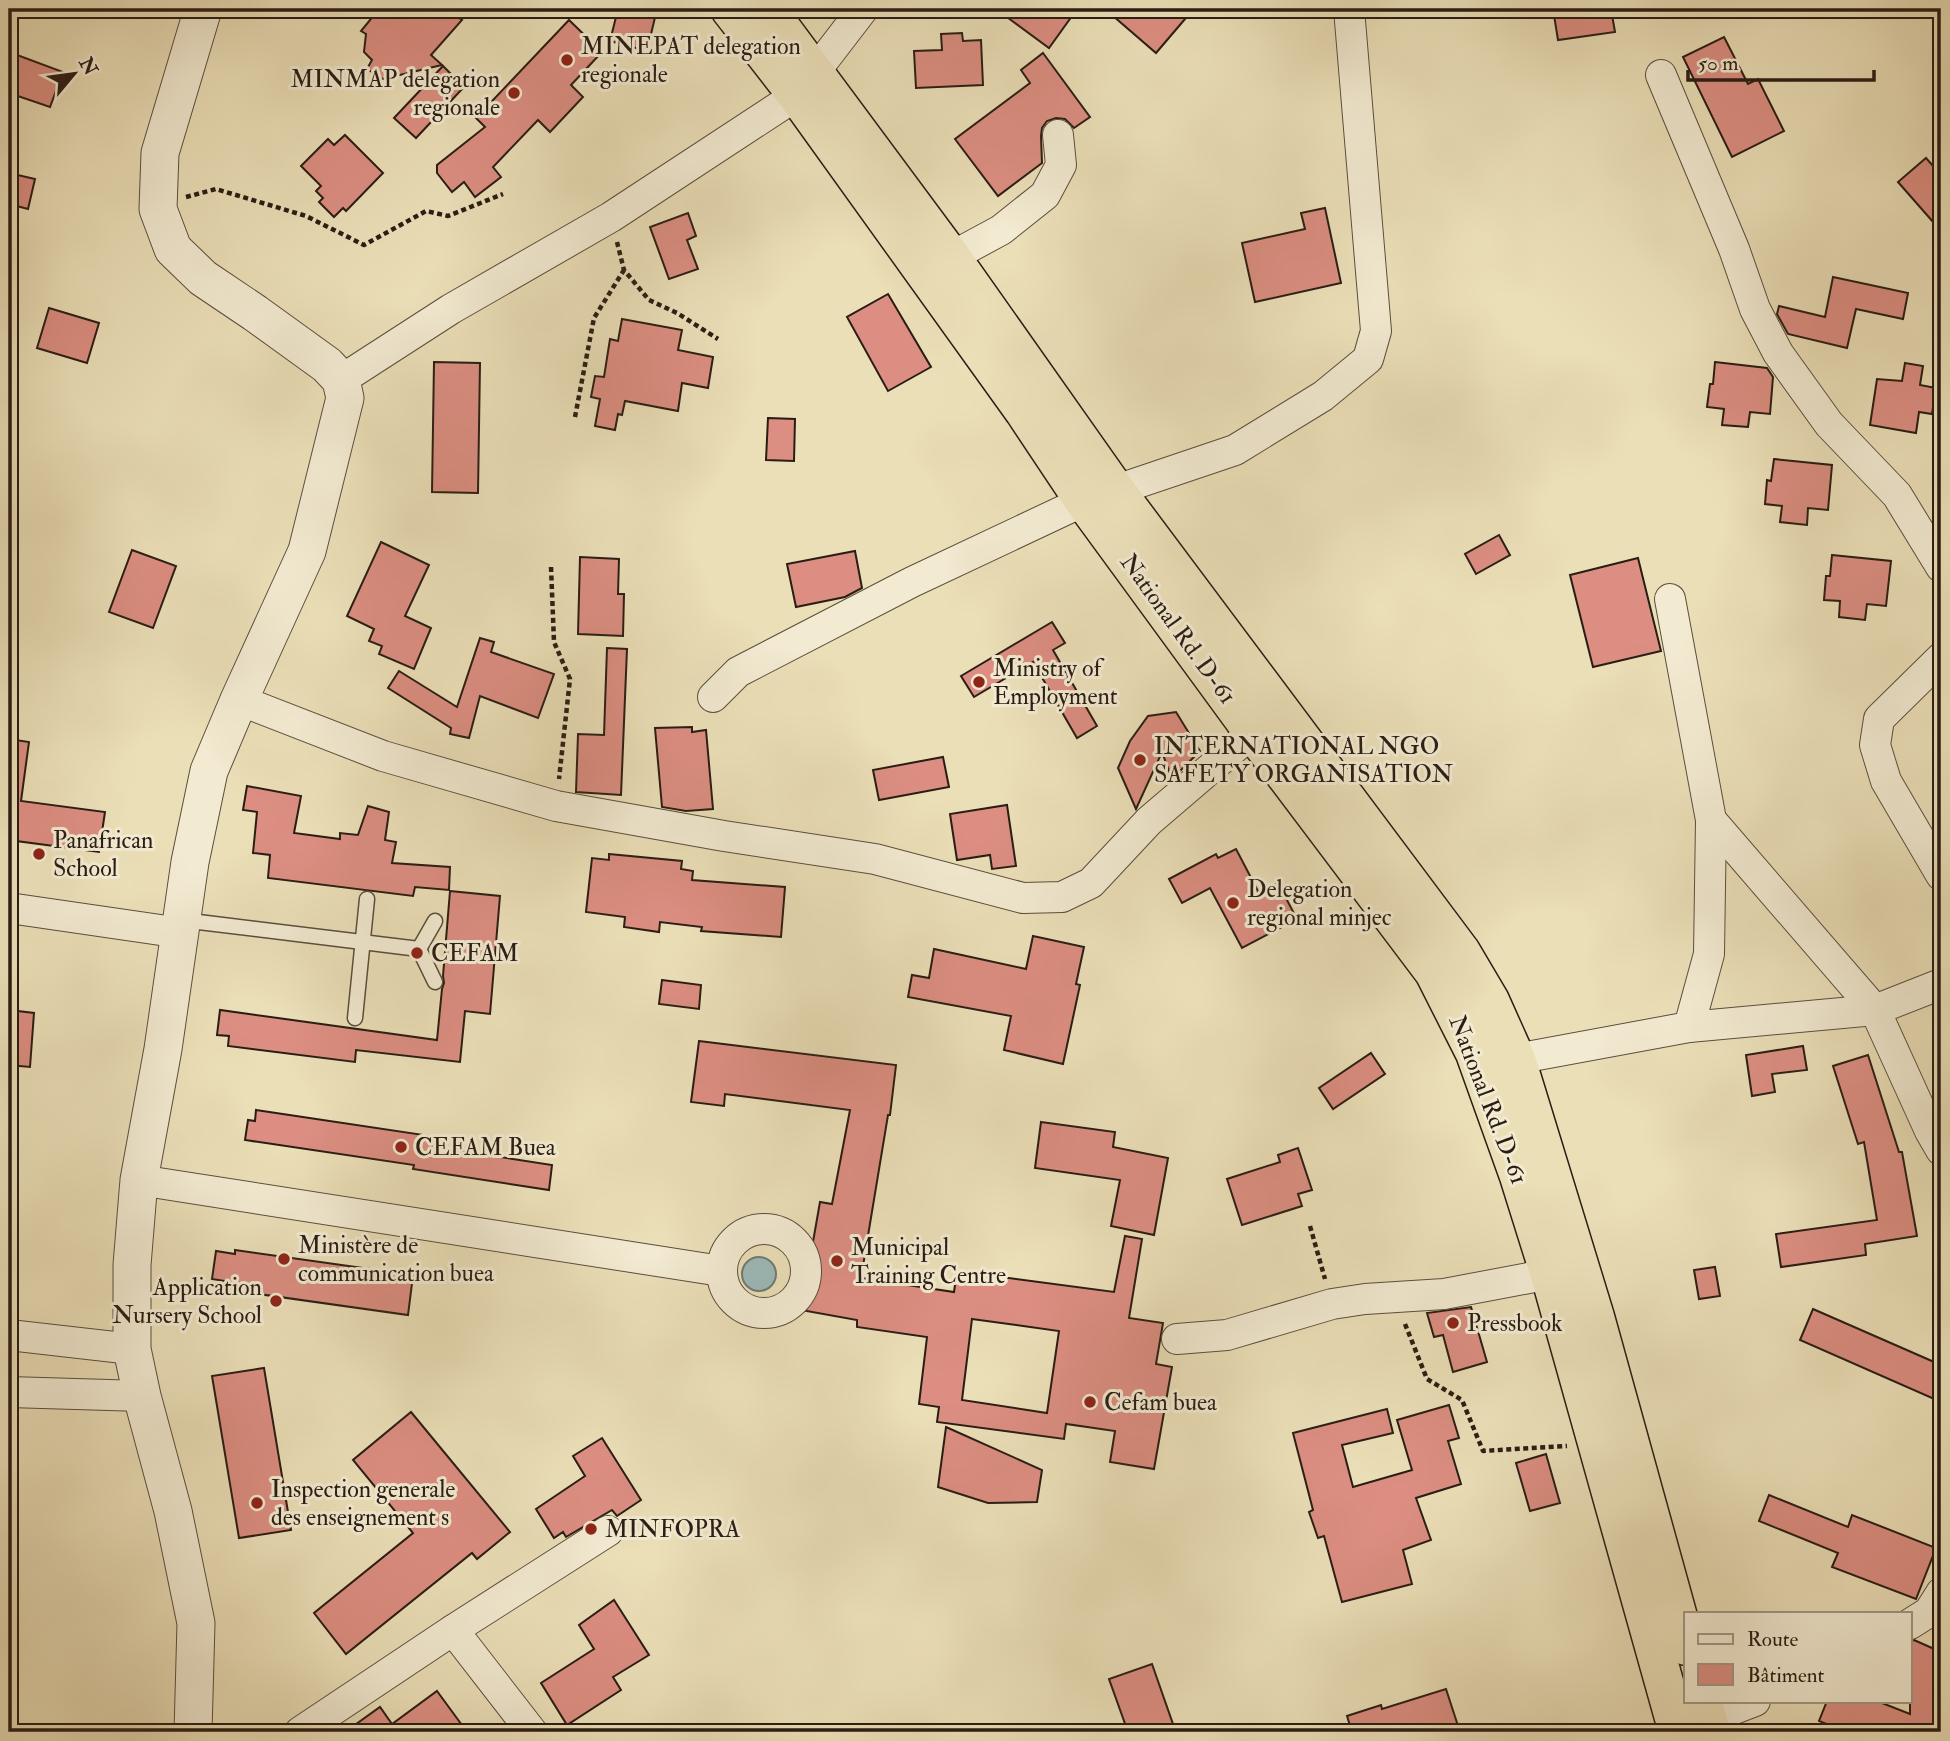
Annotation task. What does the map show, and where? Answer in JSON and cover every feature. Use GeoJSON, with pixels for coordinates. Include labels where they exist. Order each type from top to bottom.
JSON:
{"type":"FeatureCollection","features":[{"type":"Feature","properties":{"kind":"highway","name":"National Rd. D-61"},"geometry":{"type":"LineString","coordinates":[[730,9],[806,84],[951,257],[1100,496],[1253,732],[1434,972],[1475,1053],[1519,1175],[1564,1272],[1595,1317],[1684,1639]]}},
{"type":"Feature","properties":{"kind":"highway","name":"National Rd. D-61"},"geometry":{"type":"LineString","coordinates":[[767,9],[806,84],[1024,411],[1100,496],[1461,952],[1490,1001],[1516,1059],[1564,1272],[1597,1445],[1684,1692]]}},
{"type":"Feature","properties":{"kind":"highway","name":"National Rd. D-61"},"geometry":{"type":"LineString","coordinates":[[1688,1702],[1695,1723]]}},
{"type":"Feature","properties":{"kind":"street"},"geometry":{"type":"LineString","coordinates":[[193,1732],[196,1623],[173,1511],[132,1349],[132,1265],[139,1180],[163,1049],[190,862],[209,771],[307,551],[345,398],[341,380],[327,365],[203,278],[173,249],[158,209],[160,153],[203,9]]}},
{"type":"Feature","properties":{"kind":"street"},"geometry":{"type":"LineString","coordinates":[[341,380],[451,309],[611,217],[806,84],[863,9]]}},
{"type":"Feature","properties":{"kind":"street"},"geometry":{"type":"LineString","coordinates":[[713,696],[738,672],[912,582],[1100,496],[1234,450],[1322,396],[1368,359],[1376,331],[1349,9]]}},
{"type":"Feature","properties":{"kind":"street"},"geometry":{"type":"LineString","coordinates":[[1661,75],[1734,249],[1755,309],[1778,353],[1829,424],[1897,495],[1941,567]]}},
{"type":"Feature","properties":{"kind":"street"},"geometry":{"type":"LineString","coordinates":[[951,257],[1001,230],[1045,195],[1061,164],[1058,135]]}},
{"type":"Feature","properties":{"kind":"street"},"geometry":{"type":"LineString","coordinates":[[1670,599],[1711,820],[1709,954],[1689,1027]]}},
{"type":"Feature","properties":{"kind":"street"},"geometry":{"type":"LineString","coordinates":[[1941,657],[1879,719],[1875,746],[1886,781],[1941,875]]}},
{"type":"Feature","properties":{"kind":"street"},"geometry":{"type":"LineString","coordinates":[[239,700],[383,756],[556,806],[875,859],[1023,898],[1062,897],[1091,883],[1149,821],[1253,732]]}},
{"type":"Feature","properties":{"kind":"street"},"geometry":{"type":"LineString","coordinates":[[1711,820],[1875,1010],[1941,1150]]}},
{"type":"Feature","properties":{"kind":"street"},"geometry":{"type":"LineString","coordinates":[[9,908],[182,926]]}},
{"type":"Feature","properties":{"kind":"street"},"geometry":{"type":"LineString","coordinates":[[1516,1059],[1689,1027],[1875,1010],[1941,984]]}},
{"type":"Feature","properties":{"kind":"street"},"geometry":{"type":"LineString","coordinates":[[139,1180],[721,1271]]}},
{"type":"Feature","properties":{"kind":"street"},"geometry":{"type":"LineString","coordinates":[[1177,1339],[1227,1335],[1332,1304],[1444,1294],[1564,1272]]}},
{"type":"Feature","properties":{"kind":"street"},"geometry":{"type":"LineString","coordinates":[[9,1335],[132,1349]]}},
{"type":"Feature","properties":{"kind":"street"},"geometry":{"type":"LineString","coordinates":[[9,1392],[142,1396]]}},
{"type":"Feature","properties":{"kind":"street"},"geometry":{"type":"LineString","coordinates":[[300,1732],[608,1531]]}},
{"type":"Feature","properties":{"kind":"street"},"geometry":{"type":"LineString","coordinates":[[1912,1623],[1929,1612],[1941,1593]]}},
{"type":"Feature","properties":{"kind":"street"},"geometry":{"type":"LineString","coordinates":[[453,1630],[532,1732]]}},
{"type":"Feature","properties":{"kind":"street"},"geometry":{"type":"LineString","coordinates":[[1695,1723],[1752,1702]]}},
{"type":"Feature","properties":{"kind":"lane"},"geometry":{"type":"LineString","coordinates":[[355,1018],[367,899]]}},
{"type":"Feature","properties":{"kind":"lane"},"geometry":{"type":"LineString","coordinates":[[419,949],[435,921]]}},
{"type":"Feature","properties":{"kind":"lane"},"geometry":{"type":"LineString","coordinates":[[182,926],[419,949]]}},
{"type":"Feature","properties":{"kind":"lane"},"geometry":{"type":"LineString","coordinates":[[419,949],[435,982]]}},
{"type":"Feature","properties":{"kind":"path"},"geometry":{"type":"LineString","coordinates":[[158,209],[175,200],[216,189],[306,216],[364,245],[426,211],[448,216],[503,194]]}},
{"type":"Feature","properties":{"kind":"path"},"geometry":{"type":"LineString","coordinates":[[611,217],[624,270],[649,300],[677,313],[718,339]]}},
{"type":"Feature","properties":{"kind":"path"},"geometry":{"type":"LineString","coordinates":[[575,416],[594,318],[624,270]]}},
{"type":"Feature","properties":{"kind":"path"},"geometry":{"type":"LineString","coordinates":[[551,567],[554,642],[570,679],[556,806]]}},
{"type":"Feature","properties":{"kind":"path"},"geometry":{"type":"LineString","coordinates":[[1310,1226],[1332,1304]]}},
{"type":"Feature","properties":{"kind":"path"},"geometry":{"type":"LineString","coordinates":[[1394,1297],[1427,1379],[1462,1400],[1483,1451],[1597,1445]]}},
{"type":"Feature","properties":{"kind":"water"},"geometry":{"type":"Polygon","coordinates":[[[759,1257],[771,1262],[776,1274],[771,1286],[759,1291],[747,1286],[742,1274],[747,1262],[759,1257]]]}},
{"type":"Feature","properties":{"kind":"building"},"geometry":{"type":"Polygon","coordinates":[[[379,9],[445,9],[462,20],[431,55],[442,65],[383,79],[367,69],[372,60],[364,52],[366,34],[361,31],[379,9]]]}},
{"type":"Feature","properties":{"kind":"building"},"geometry":{"type":"Polygon","coordinates":[[[618,9],[657,9],[647,51],[610,41],[618,9]]]}},
{"type":"Feature","properties":{"kind":"building"},"geometry":{"type":"Polygon","coordinates":[[[996,9],[1077,9],[1049,48],[996,9]]]}},
{"type":"Feature","properties":{"kind":"building"},"geometry":{"type":"Polygon","coordinates":[[[1105,9],[1174,9],[1185,19],[1156,53],[1105,9]]]}},
{"type":"Feature","properties":{"kind":"building"},"geometry":{"type":"Polygon","coordinates":[[[1553,9],[1611,9],[1615,32],[1558,40],[1553,9]]]}},
{"type":"Feature","properties":{"kind":"building"},"geometry":{"type":"Polygon","coordinates":[[[569,20],[602,52],[571,85],[583,97],[550,132],[538,120],[493,167],[501,177],[475,197],[464,182],[452,192],[437,173],[437,165],[485,127],[476,118],[569,20]]]}},
{"type":"Feature","properties":{"kind":"building"},"geometry":{"type":"Polygon","coordinates":[[[962,33],[963,41],[981,40],[983,85],[916,88],[914,51],[942,50],[941,34],[962,33]]]}},
{"type":"Feature","properties":{"kind":"building"},"geometry":{"type":"Polygon","coordinates":[[[1724,37],[1748,84],[1758,79],[1784,131],[1732,157],[1683,57],[1724,37]]]}},
{"type":"Feature","properties":{"kind":"building"},"geometry":{"type":"Polygon","coordinates":[[[9,52],[63,72],[50,107],[9,93],[9,52]]]}},
{"type":"Feature","properties":{"kind":"building"},"geometry":{"type":"Polygon","coordinates":[[[1043,53],[1090,117],[1074,128],[1065,119],[1047,121],[1041,136],[1042,163],[998,196],[955,139],[1030,83],[1021,70],[1043,53]]]}},
{"type":"Feature","properties":{"kind":"building"},"geometry":{"type":"Polygon","coordinates":[[[443,66],[464,87],[416,138],[394,118],[443,66]]]}},
{"type":"Feature","properties":{"kind":"building"},"geometry":{"type":"Polygon","coordinates":[[[345,135],[383,173],[346,211],[343,208],[334,217],[319,202],[323,198],[316,191],[321,186],[301,166],[328,139],[334,145],[345,135]]]}},
{"type":"Feature","properties":{"kind":"building"},"geometry":{"type":"Polygon","coordinates":[[[1926,158],[1941,175],[1941,231],[1898,182],[1926,158]]]}},
{"type":"Feature","properties":{"kind":"building"},"geometry":{"type":"Polygon","coordinates":[[[9,173],[35,179],[28,209],[9,204],[9,173]]]}},
{"type":"Feature","properties":{"kind":"building"},"geometry":{"type":"Polygon","coordinates":[[[1325,208],[1341,283],[1255,302],[1242,243],[1305,229],[1301,213],[1325,208]]]}},
{"type":"Feature","properties":{"kind":"building"},"geometry":{"type":"Polygon","coordinates":[[[688,213],[696,236],[687,240],[698,269],[669,279],[650,227],[688,213]]]}},
{"type":"Feature","properties":{"kind":"building"},"geometry":{"type":"Polygon","coordinates":[[[1833,277],[1908,293],[1903,319],[1856,309],[1847,348],[1788,334],[1777,314],[1779,306],[1825,317],[1833,277]]]}},
{"type":"Feature","properties":{"kind":"building"},"geometry":{"type":"Polygon","coordinates":[[[888,294],[931,367],[888,391],[847,317],[888,294]]]}},
{"type":"Feature","properties":{"kind":"building"},"geometry":{"type":"Polygon","coordinates":[[[49,308],[99,323],[87,363],[37,348],[49,308]]]}},
{"type":"Feature","properties":{"kind":"building"},"geometry":{"type":"Polygon","coordinates":[[[622,319],[682,330],[678,350],[713,357],[708,388],[682,383],[678,411],[625,401],[622,415],[618,414],[615,430],[595,426],[600,399],[591,397],[595,376],[604,377],[610,339],[618,341],[622,319]]]}},
{"type":"Feature","properties":{"kind":"building"},"geometry":{"type":"Polygon","coordinates":[[[434,362],[480,363],[478,493],[432,492],[434,362]]]}},
{"type":"Feature","properties":{"kind":"building"},"geometry":{"type":"Polygon","coordinates":[[[1715,362],[1767,368],[1773,377],[1770,414],[1750,412],[1748,427],[1722,425],[1724,409],[1707,407],[1715,362]]]}},
{"type":"Feature","properties":{"kind":"building"},"geometry":{"type":"Polygon","coordinates":[[[1905,363],[1923,366],[1920,385],[1936,388],[1932,414],[1919,412],[1916,433],[1870,425],[1877,379],[1902,381],[1905,363]]]}},
{"type":"Feature","properties":{"kind":"building"},"geometry":{"type":"Polygon","coordinates":[[[768,418],[795,419],[794,461],[766,460],[768,418]]]}},
{"type":"Feature","properties":{"kind":"building"},"geometry":{"type":"Polygon","coordinates":[[[1774,459],[1832,465],[1828,510],[1808,508],[1807,525],[1780,522],[1782,506],[1765,504],[1767,480],[1771,481],[1774,459]]]}},
{"type":"Feature","properties":{"kind":"building"},"geometry":{"type":"Polygon","coordinates":[[[1499,535],[1510,555],[1476,574],[1465,554],[1499,535]]]}},
{"type":"Feature","properties":{"kind":"building"},"geometry":{"type":"Polygon","coordinates":[[[381,542],[429,565],[405,616],[431,628],[414,669],[379,654],[382,646],[369,641],[374,629],[347,616],[381,542]]]}},
{"type":"Feature","properties":{"kind":"building"},"geometry":{"type":"Polygon","coordinates":[[[132,550],[176,566],[153,628],[109,612],[132,550]]]}},
{"type":"Feature","properties":{"kind":"building"},"geometry":{"type":"Polygon","coordinates":[[[855,551],[862,588],[845,597],[796,607],[787,564],[855,551]]]}},
{"type":"Feature","properties":{"kind":"building"},"geometry":{"type":"Polygon","coordinates":[[[1832,555],[1891,561],[1886,606],[1867,604],[1865,620],[1839,617],[1840,601],[1824,600],[1826,576],[1830,576],[1832,555]]]}},
{"type":"Feature","properties":{"kind":"building"},"geometry":{"type":"Polygon","coordinates":[[[580,557],[619,559],[618,594],[624,594],[623,636],[578,634],[580,557]]]}},
{"type":"Feature","properties":{"kind":"building"},"geometry":{"type":"Polygon","coordinates":[[[1638,558],[1661,651],[1593,667],[1570,575],[1638,558]]]}},
{"type":"Feature","properties":{"kind":"building","name":"Ministry of Employment"},"geometry":{"type":"Polygon","coordinates":[[[1052,622],[1065,643],[1053,650],[1097,726],[1077,738],[1033,662],[974,697],[961,676],[1052,622]]]}},
{"type":"Feature","properties":{"kind":"building"},"geometry":{"type":"Polygon","coordinates":[[[480,638],[494,642],[491,652],[554,674],[538,718],[480,696],[469,738],[450,734],[451,728],[388,688],[399,671],[457,707],[480,638]]]}},
{"type":"Feature","properties":{"kind":"building"},"geometry":{"type":"Polygon","coordinates":[[[607,648],[627,649],[621,795],[576,792],[578,734],[604,735],[607,648]]]}},
{"type":"Feature","properties":{"kind":"building","name":"INTERNATIONAL NGO SAFETY ORGANISATION"},"geometry":{"type":"Polygon","coordinates":[[[1176,712],[1200,751],[1172,779],[1162,752],[1136,809],[1118,768],[1130,741],[1148,716],[1176,712]]]}},
{"type":"Feature","properties":{"kind":"building"},"geometry":{"type":"Polygon","coordinates":[[[692,727],[692,732],[706,730],[713,809],[686,811],[662,807],[655,728],[692,727]]]}},
{"type":"Feature","properties":{"kind":"building"},"geometry":{"type":"Polygon","coordinates":[[[9,739],[29,742],[21,801],[105,812],[99,852],[9,840],[9,739]]]}},
{"type":"Feature","properties":{"kind":"building"},"geometry":{"type":"Polygon","coordinates":[[[943,757],[949,787],[879,800],[873,770],[943,757]]]}},
{"type":"Feature","properties":{"kind":"building"},"geometry":{"type":"Polygon","coordinates":[[[247,786],[301,796],[294,833],[340,839],[340,833],[358,835],[368,806],[389,812],[385,840],[396,842],[392,863],[450,867],[449,890],[415,887],[413,896],[268,878],[270,855],[253,853],[257,812],[243,810],[247,786]]]}},
{"type":"Feature","properties":{"kind":"building"},"geometry":{"type":"Polygon","coordinates":[[[1007,805],[1016,866],[992,869],[990,855],[957,860],[950,814],[1007,805]]]}},
{"type":"Feature","properties":{"kind":"building"},"geometry":{"type":"Polygon","coordinates":[[[1236,849],[1259,893],[1278,883],[1297,919],[1242,948],[1210,888],[1182,903],[1169,879],[1216,854],[1218,858],[1236,849]]]}},
{"type":"Feature","properties":{"kind":"building"},"geometry":{"type":"Polygon","coordinates":[[[609,854],[682,861],[681,869],[693,871],[692,880],[785,887],[781,937],[701,931],[702,927],[660,922],[659,932],[624,927],[625,917],[586,912],[592,858],[609,860],[609,854]]]}},
{"type":"Feature","properties":{"kind":"building"},"geometry":{"type":"Polygon","coordinates":[[[450,891],[500,896],[490,1014],[465,1011],[460,1062],[356,1050],[355,1062],[228,1046],[229,1036],[217,1035],[220,1010],[437,1040],[450,891]]]}},
{"type":"Feature","properties":{"kind":"building"},"geometry":{"type":"Polygon","coordinates":[[[1033,936],[1084,947],[1076,984],[1080,985],[1063,1064],[1004,1050],[1011,1016],[908,997],[912,975],[929,978],[934,949],[1026,969],[1033,936]]]}},
{"type":"Feature","properties":{"kind":"building"},"geometry":{"type":"Polygon","coordinates":[[[662,980],[701,985],[699,1009],[659,1004],[662,980]]]}},
{"type":"Feature","properties":{"kind":"building"},"geometry":{"type":"Polygon","coordinates":[[[9,1010],[34,1013],[30,1067],[9,1065],[9,1010]]]}},
{"type":"Feature","properties":{"kind":"building"},"geometry":{"type":"Polygon","coordinates":[[[699,1041],[896,1065],[890,1115],[861,1278],[954,1292],[957,1271],[1114,1292],[1125,1236],[1142,1239],[1129,1318],[1163,1323],[1156,1364],[1172,1367],[1154,1469],[1110,1462],[1115,1431],[1066,1424],[1064,1439],[937,1422],[939,1407],[919,1404],[927,1337],[857,1327],[857,1320],[801,1310],[820,1202],[832,1204],[850,1110],[725,1094],[724,1106],[691,1102],[699,1041]],[[972,1319],[962,1400],[1047,1413],[1059,1331],[972,1319]]]}},
{"type":"Feature","properties":{"kind":"building"},"geometry":{"type":"Polygon","coordinates":[[[1803,1046],[1807,1070],[1772,1074],[1775,1092],[1752,1096],[1746,1055],[1803,1046]]]}},
{"type":"Feature","properties":{"kind":"building"},"geometry":{"type":"Polygon","coordinates":[[[1371,1053],[1385,1074],[1333,1109],[1319,1088],[1371,1053]]]}},
{"type":"Feature","properties":{"kind":"building"},"geometry":{"type":"Polygon","coordinates":[[[1868,1055],[1899,1152],[1902,1152],[1917,1236],[1865,1244],[1866,1255],[1781,1267],[1776,1234],[1877,1220],[1864,1142],[1858,1144],[1833,1066],[1868,1055]]]}},
{"type":"Feature","properties":{"kind":"building"},"geometry":{"type":"Polygon","coordinates":[[[256,1110],[437,1137],[436,1147],[552,1165],[549,1190],[413,1169],[414,1165],[245,1140],[248,1120],[255,1121],[256,1110]]]}},
{"type":"Feature","properties":{"kind":"building"},"geometry":{"type":"Polygon","coordinates":[[[1041,1122],[1115,1132],[1113,1147],[1168,1158],[1154,1235],[1111,1226],[1120,1180],[1035,1168],[1041,1122]]]}},
{"type":"Feature","properties":{"kind":"building"},"geometry":{"type":"Polygon","coordinates":[[[1298,1148],[1312,1190],[1298,1194],[1302,1206],[1242,1225],[1227,1179],[1280,1162],[1278,1155],[1298,1148]]]}},
{"type":"Feature","properties":{"kind":"building"},"geometry":{"type":"Polygon","coordinates":[[[235,1250],[413,1275],[408,1315],[230,1290],[231,1282],[212,1279],[216,1251],[235,1254],[235,1250]]]}},
{"type":"Feature","properties":{"kind":"building"},"geometry":{"type":"Polygon","coordinates":[[[1715,1267],[1720,1296],[1699,1299],[1694,1270],[1715,1267]]]}},
{"type":"Feature","properties":{"kind":"building","name":"Pressbook"},"geometry":{"type":"Polygon","coordinates":[[[1471,1307],[1487,1362],[1453,1372],[1443,1335],[1434,1337],[1427,1313],[1471,1307]]]}},
{"type":"Feature","properties":{"kind":"building"},"geometry":{"type":"Polygon","coordinates":[[[1813,1309],[1941,1365],[1941,1402],[1800,1340],[1813,1309]]]}},
{"type":"Feature","properties":{"kind":"building"},"geometry":{"type":"Polygon","coordinates":[[[264,1368],[291,1530],[239,1538],[212,1376],[264,1368]]]}},
{"type":"Feature","properties":{"kind":"building"},"geometry":{"type":"Polygon","coordinates":[[[1449,1405],[1459,1438],[1448,1441],[1461,1484],[1416,1498],[1431,1540],[1403,1550],[1412,1584],[1342,1602],[1324,1536],[1318,1538],[1309,1512],[1313,1510],[1293,1433],[1387,1409],[1393,1433],[1342,1445],[1353,1487],[1412,1470],[1397,1420],[1449,1405]]]}},
{"type":"Feature","properties":{"kind":"building"},"geometry":{"type":"Polygon","coordinates":[[[411,1412],[510,1532],[477,1559],[472,1553],[346,1654],[314,1613],[413,1533],[353,1460],[411,1412]]]}},
{"type":"Feature","properties":{"kind":"building"},"geometry":{"type":"Polygon","coordinates":[[[946,1427],[1042,1470],[1037,1502],[988,1503],[938,1487],[946,1427]]]}},
{"type":"Feature","properties":{"kind":"building"},"geometry":{"type":"Polygon","coordinates":[[[602,1438],[641,1500],[617,1516],[612,1510],[566,1537],[563,1532],[554,1538],[536,1509],[585,1476],[573,1456],[602,1438]]]}},
{"type":"Feature","properties":{"kind":"building"},"geometry":{"type":"Polygon","coordinates":[[[1546,1454],[1560,1503],[1530,1511],[1516,1463],[1546,1454]]]}},
{"type":"Feature","properties":{"kind":"building"},"geometry":{"type":"Polygon","coordinates":[[[1769,1495],[1848,1527],[1852,1515],[1936,1548],[1916,1599],[1832,1567],[1838,1553],[1759,1521],[1769,1495]]]}},
{"type":"Feature","properties":{"kind":"building"},"geometry":{"type":"Polygon","coordinates":[[[614,1600],[649,1655],[613,1677],[621,1690],[567,1725],[541,1683],[594,1649],[579,1625],[614,1600]]]}},
{"type":"Feature","properties":{"kind":"building"},"geometry":{"type":"Polygon","coordinates":[[[1912,1640],[1941,1652],[1941,1732],[1846,1732],[1819,1721],[1827,1702],[1880,1702],[1910,1714],[1912,1640]]]}},
{"type":"Feature","properties":{"kind":"building"},"geometry":{"type":"Polygon","coordinates":[[[1152,1664],[1174,1727],[1160,1732],[1128,1732],[1109,1679],[1152,1664]]]}},
{"type":"Feature","properties":{"kind":"building"},"geometry":{"type":"Polygon","coordinates":[[[1446,1689],[1460,1732],[1352,1732],[1347,1716],[1381,1705],[1382,1709],[1446,1689]]]}},
{"type":"Feature","properties":{"kind":"building"},"geometry":{"type":"Polygon","coordinates":[[[437,1691],[467,1732],[345,1732],[380,1707],[392,1724],[437,1691]]]}},
{"type":"Feature","properties":{"kind":"place","name":"MINEPAT delegation regionale"},"geometry":{"type":"Point","coordinates":[567,60]}},
{"type":"Feature","properties":{"kind":"place","name":"MINMAP delegation regionale"},"geometry":{"type":"Point","coordinates":[514,93]}},
{"type":"Feature","properties":{"kind":"place","name":"Ministry of Employment"},"geometry":{"type":"Point","coordinates":[979,682]}},
{"type":"Feature","properties":{"kind":"place","name":"INTERNATIONAL NGO SAFETY ORGANISATION"},"geometry":{"type":"Point","coordinates":[1140,760]}},
{"type":"Feature","properties":{"kind":"place","name":"Panafrican School"},"geometry":{"type":"Point","coordinates":[39,854]}},
{"type":"Feature","properties":{"kind":"place","name":"Delegation regional minjec"},"geometry":{"type":"Point","coordinates":[1233,903]}},
{"type":"Feature","properties":{"kind":"place","name":"CEFAM"},"geometry":{"type":"Point","coordinates":[417,953]}},
{"type":"Feature","properties":{"kind":"place","name":"CEFAM Buea"},"geometry":{"type":"Point","coordinates":[401,1147]}},
{"type":"Feature","properties":{"kind":"place","name":"Ministère de communication buea"},"geometry":{"type":"Point","coordinates":[284,1259]}},
{"type":"Feature","properties":{"kind":"place","name":"Municipal Training Centre"},"geometry":{"type":"Point","coordinates":[837,1261]}},
{"type":"Feature","properties":{"kind":"place","name":"Application Nursery School"},"geometry":{"type":"Point","coordinates":[276,1301]}},
{"type":"Feature","properties":{"kind":"place","name":"Pressbook"},"geometry":{"type":"Point","coordinates":[1453,1323]}},
{"type":"Feature","properties":{"kind":"place","name":"Cefam buea"},"geometry":{"type":"Point","coordinates":[1090,1402]}},
{"type":"Feature","properties":{"kind":"place","name":"Inspection generale des enseignement s"},"geometry":{"type":"Point","coordinates":[257,1503]}},
{"type":"Feature","properties":{"kind":"place","name":"MINFOPRA"},"geometry":{"type":"Point","coordinates":[591,1529]}}]}
